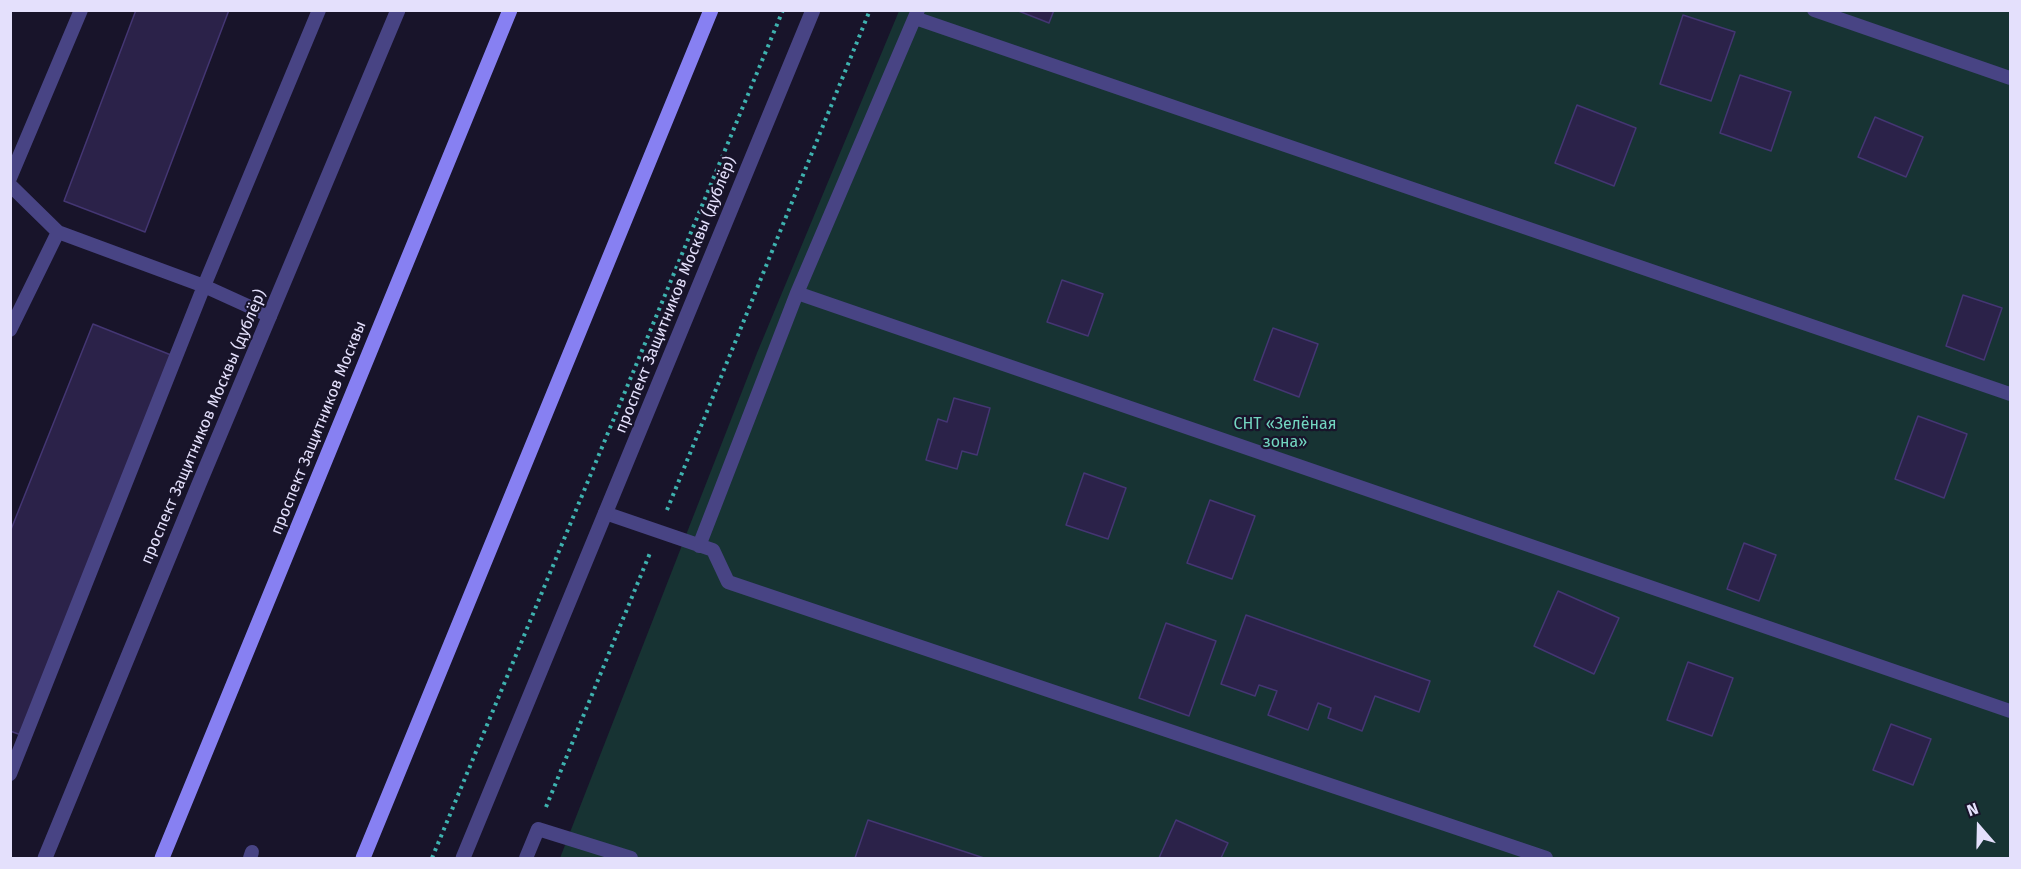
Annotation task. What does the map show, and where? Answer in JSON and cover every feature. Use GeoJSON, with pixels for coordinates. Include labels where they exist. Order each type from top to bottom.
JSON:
{"type":"FeatureCollection","features":[{"type":"Feature","properties":{"kind":"main road","name":"проспект Защитников Москвы"},"geometry":{"type":"LineString","coordinates":[[162,858],[510,10]]}},
{"type":"Feature","properties":{"kind":"main road"},"geometry":{"type":"LineString","coordinates":[[363,858],[711,10]]}},
{"type":"Feature","properties":{"kind":"street","name":"проспект Защитников Москвы (дублёр)"},"geometry":{"type":"LineString","coordinates":[[45,858],[398,10]]}},
{"type":"Feature","properties":{"kind":"street","name":"проспект Защитников Москвы (дублёр)"},"geometry":{"type":"LineString","coordinates":[[463,858],[813,10]]}},
{"type":"Feature","properties":{"kind":"lane"},"geometry":{"type":"LineString","coordinates":[[10,178],[81,10]]}},
{"type":"Feature","properties":{"kind":"lane"},"geometry":{"type":"LineString","coordinates":[[10,774],[204,286],[319,10]]}},
{"type":"Feature","properties":{"kind":"lane"},"geometry":{"type":"LineString","coordinates":[[1814,10],[2010,78]]}},
{"type":"Feature","properties":{"kind":"lane"},"geometry":{"type":"LineString","coordinates":[[699,546],[797,293],[916,14],[2010,394]]}},
{"type":"Feature","properties":{"kind":"lane"},"geometry":{"type":"LineString","coordinates":[[10,185],[58,232],[204,286],[270,316]]}},
{"type":"Feature","properties":{"kind":"lane"},"geometry":{"type":"LineString","coordinates":[[10,330],[58,232]]}},
{"type":"Feature","properties":{"kind":"lane"},"geometry":{"type":"LineString","coordinates":[[797,293],[2010,711]]}},
{"type":"Feature","properties":{"kind":"lane"},"geometry":{"type":"LineString","coordinates":[[605,513],[713,550],[728,582],[1546,858]]}},
{"type":"Feature","properties":{"kind":"lane"},"geometry":{"type":"LineString","coordinates":[[526,858],[538,829],[631,858]]}},
{"type":"Feature","properties":{"kind":"path"},"geometry":{"type":"LineString","coordinates":[[432,858],[783,10]]}},
{"type":"Feature","properties":{"kind":"path"},"geometry":{"type":"LineString","coordinates":[[538,829],[870,10]]}},
{"type":"Feature","properties":{"kind":"green space","name":"СНТ «Зелёная зона»"},"geometry":{"type":"Polygon","coordinates":[[[899,11],[2010,11],[2010,858],[560,858],[757,353],[899,11]]]}},
{"type":"Feature","properties":{"kind":"building"},"geometry":{"type":"Polygon","coordinates":[[[136,10],[229,10],[145,232],[64,201],[136,10]]]}},
{"type":"Feature","properties":{"kind":"building"},"geometry":{"type":"Polygon","coordinates":[[[1016,10],[1054,10],[1049,23],[1016,10]]]}},
{"type":"Feature","properties":{"kind":"building"},"geometry":{"type":"Polygon","coordinates":[[[1683,15],[1735,32],[1711,101],[1660,84],[1683,15]]]}},
{"type":"Feature","properties":{"kind":"building"},"geometry":{"type":"Polygon","coordinates":[[[1740,75],[1791,92],[1771,151],[1720,133],[1740,75]]]}},
{"type":"Feature","properties":{"kind":"building"},"geometry":{"type":"Polygon","coordinates":[[[1577,105],[1636,128],[1614,186],[1555,163],[1577,105]]]}},
{"type":"Feature","properties":{"kind":"building"},"geometry":{"type":"Polygon","coordinates":[[[1875,117],[1923,137],[1906,177],[1858,157],[1875,117]]]}},
{"type":"Feature","properties":{"kind":"building"},"geometry":{"type":"Polygon","coordinates":[[[1062,280],[1103,294],[1088,336],[1047,322],[1062,280]]]}},
{"type":"Feature","properties":{"kind":"building"},"geometry":{"type":"Polygon","coordinates":[[[1963,295],[2002,308],[1984,360],[1946,346],[1963,295]]]}},
{"type":"Feature","properties":{"kind":"building"},"geometry":{"type":"Polygon","coordinates":[[[93,324],[171,355],[21,735],[10,731],[10,532],[93,324]]]}},
{"type":"Feature","properties":{"kind":"building"},"geometry":{"type":"Polygon","coordinates":[[[1273,328],[1318,344],[1299,397],[1254,380],[1273,328]]]}},
{"type":"Feature","properties":{"kind":"building"},"geometry":{"type":"Polygon","coordinates":[[[954,398],[990,408],[977,455],[962,451],[957,469],[926,460],[938,419],[947,422],[954,398]]]}},
{"type":"Feature","properties":{"kind":"building"},"geometry":{"type":"Polygon","coordinates":[[[1918,416],[1967,434],[1944,498],[1895,479],[1918,416]]]}},
{"type":"Feature","properties":{"kind":"building"},"geometry":{"type":"Polygon","coordinates":[[[1084,473],[1126,488],[1108,539],[1066,525],[1084,473]]]}},
{"type":"Feature","properties":{"kind":"building"},"geometry":{"type":"Polygon","coordinates":[[[1210,500],[1255,516],[1232,579],[1187,563],[1210,500]]]}},
{"type":"Feature","properties":{"kind":"building"},"geometry":{"type":"Polygon","coordinates":[[[1744,543],[1776,555],[1759,601],[1727,589],[1744,543]]]}},
{"type":"Feature","properties":{"kind":"building"},"geometry":{"type":"Polygon","coordinates":[[[1558,591],[1619,618],[1594,674],[1534,646],[1558,591]]]}},
{"type":"Feature","properties":{"kind":"building"},"geometry":{"type":"Polygon","coordinates":[[[1246,615],[1430,681],[1419,712],[1375,696],[1362,731],[1328,718],[1331,708],[1318,703],[1308,730],[1268,715],[1277,691],[1259,685],[1255,696],[1221,684],[1246,615]]]}},
{"type":"Feature","properties":{"kind":"building"},"geometry":{"type":"Polygon","coordinates":[[[1166,623],[1216,641],[1189,716],[1139,698],[1166,623]]]}},
{"type":"Feature","properties":{"kind":"building"},"geometry":{"type":"Polygon","coordinates":[[[1688,662],[1733,678],[1712,736],[1667,720],[1688,662]]]}},
{"type":"Feature","properties":{"kind":"building"},"geometry":{"type":"Polygon","coordinates":[[[1891,724],[1931,739],[1913,785],[1873,770],[1891,724]]]}},
{"type":"Feature","properties":{"kind":"building"},"geometry":{"type":"Polygon","coordinates":[[[868,820],[984,858],[855,858],[868,820]]]}},
{"type":"Feature","properties":{"kind":"building"},"geometry":{"type":"Polygon","coordinates":[[[1176,820],[1228,843],[1221,858],[1159,858],[1176,820]]]}}]}
